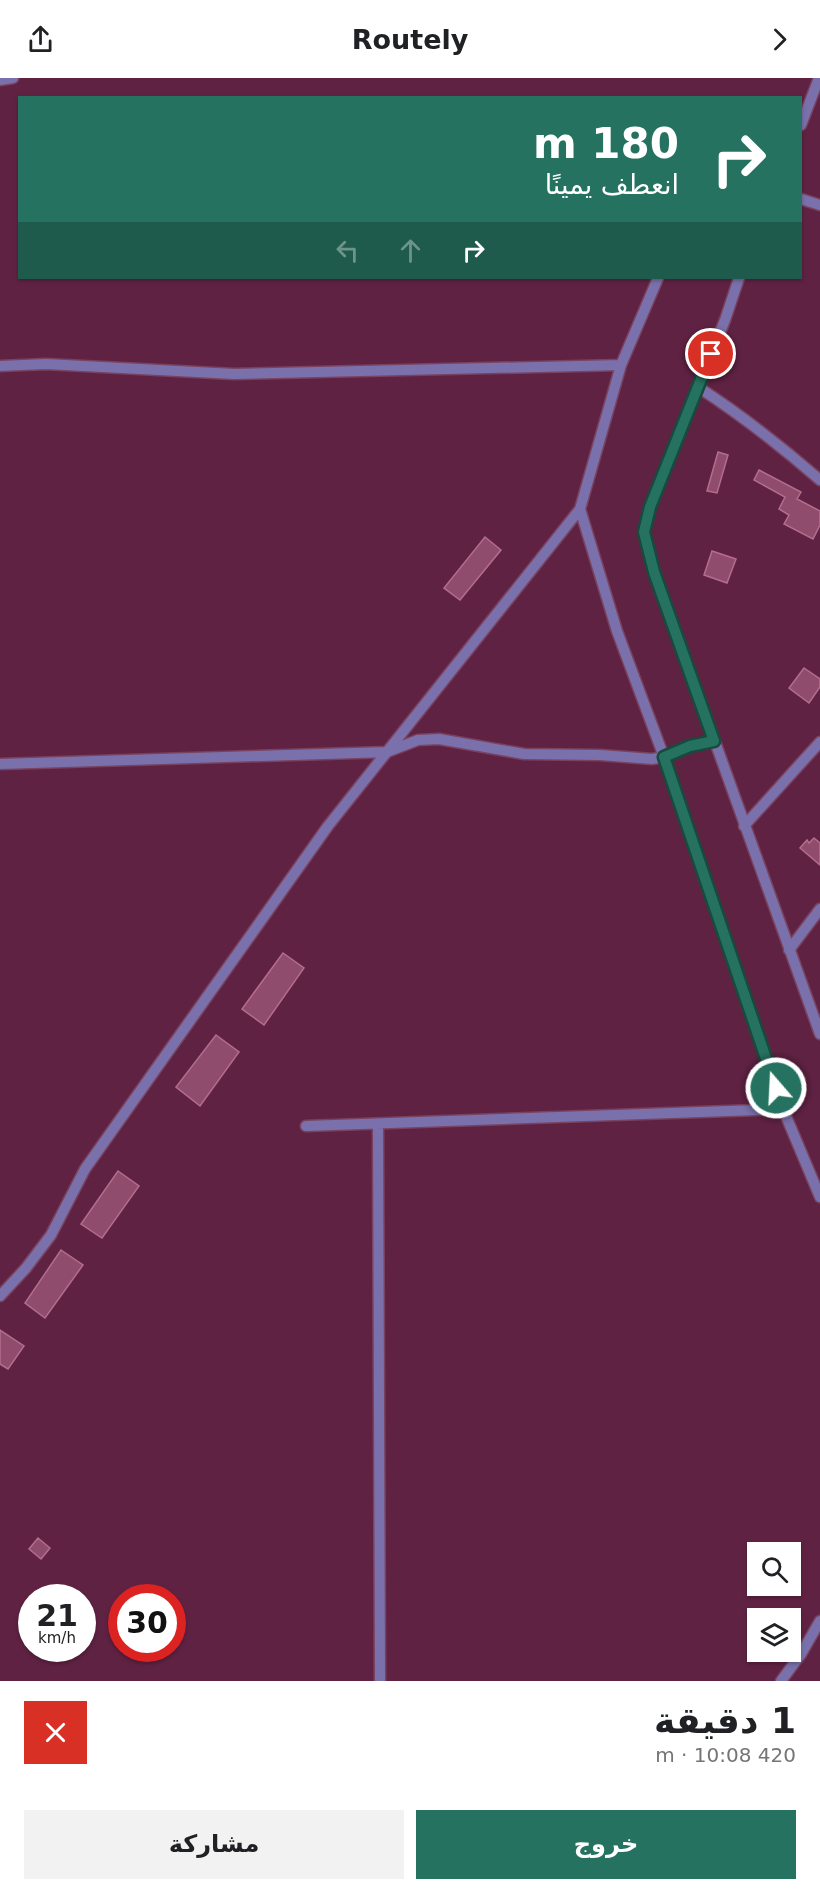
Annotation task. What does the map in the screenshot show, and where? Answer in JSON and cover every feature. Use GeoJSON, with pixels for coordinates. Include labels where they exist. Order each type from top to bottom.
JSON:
{"type":"FeatureCollection","features":[{"type":"Feature","properties":{"kind":"street"},"geometry":{"type":"LineString","coordinates":[[0,80],[13,78]]}},
{"type":"Feature","properties":{"kind":"street"},"geometry":{"type":"LineString","coordinates":[[802,122],[819,78]]}},
{"type":"Feature","properties":{"kind":"street"},"geometry":{"type":"LineString","coordinates":[[802,200],[820,205]]}},
{"type":"Feature","properties":{"kind":"street"},"geometry":{"type":"LineString","coordinates":[[0,1296],[26,1268],[51,1235],[85,1169],[328,826],[580,508],[621,365],[658,279]]}},
{"type":"Feature","properties":{"kind":"street"},"geometry":{"type":"LineString","coordinates":[[739,279],[725,320],[650,507],[644,532],[654,572],[820,1034]]}},
{"type":"Feature","properties":{"kind":"street"},"geometry":{"type":"LineString","coordinates":[[0,366],[46,364],[234,374],[621,365]]}},
{"type":"Feature","properties":{"kind":"street"},"geometry":{"type":"LineString","coordinates":[[698,387],[733,409],[820,480]]}},
{"type":"Feature","properties":{"kind":"street"},"geometry":{"type":"LineString","coordinates":[[580,508],[617,631],[664,757],[783,1109],[820,1197]]}},
{"type":"Feature","properties":{"kind":"street"},"geometry":{"type":"LineString","coordinates":[[0,764],[387,752],[418,740],[439,739],[524,754],[600,755],[652,759],[664,757],[690,746],[714,741]]}},
{"type":"Feature","properties":{"kind":"street"},"geometry":{"type":"LineString","coordinates":[[744,826],[820,742]]}},
{"type":"Feature","properties":{"kind":"street"},"geometry":{"type":"LineString","coordinates":[[789,950],[820,909]]}},
{"type":"Feature","properties":{"kind":"street"},"geometry":{"type":"LineString","coordinates":[[306,1126],[783,1109]]}},
{"type":"Feature","properties":{"kind":"street"},"geometry":{"type":"LineString","coordinates":[[378,1125],[380,1681]]}},
{"type":"Feature","properties":{"kind":"street"},"geometry":{"type":"LineString","coordinates":[[781,1681],[801,1654],[820,1621]]}},
{"type":"Feature","properties":{"kind":"building"},"geometry":{"type":"Polygon","coordinates":[[[718,452],[728,455],[717,493],[707,491],[718,452]]]}},
{"type":"Feature","properties":{"kind":"building"},"geometry":{"type":"Polygon","coordinates":[[[759,470],[801,492],[797,499],[820,511],[820,525],[813,539],[784,524],[789,515],[779,509],[785,497],[754,480],[759,470]]]}},
{"type":"Feature","properties":{"kind":"building"},"geometry":{"type":"Polygon","coordinates":[[[485,537],[501,550],[460,600],[444,588],[485,537]]]}},
{"type":"Feature","properties":{"kind":"building"},"geometry":{"type":"Polygon","coordinates":[[[712,551],[736,559],[727,583],[704,575],[712,551]]]}},
{"type":"Feature","properties":{"kind":"building"},"geometry":{"type":"Polygon","coordinates":[[[804,668],[820,679],[820,687],[809,703],[789,688],[804,668]]]}},
{"type":"Feature","properties":{"kind":"building"},"geometry":{"type":"Polygon","coordinates":[[[814,838],[820,843],[820,865],[800,848],[807,840],[809,843],[814,838]]]}},
{"type":"Feature","properties":{"kind":"building"},"geometry":{"type":"Polygon","coordinates":[[[283,953],[304,968],[264,1025],[242,1009],[283,953]]]}},
{"type":"Feature","properties":{"kind":"building"},"geometry":{"type":"Polygon","coordinates":[[[216,1035],[239,1052],[200,1106],[176,1087],[216,1035]]]}},
{"type":"Feature","properties":{"kind":"building"},"geometry":{"type":"Polygon","coordinates":[[[118,1171],[139,1186],[102,1238],[81,1224],[118,1171]]]}},
{"type":"Feature","properties":{"kind":"building"},"geometry":{"type":"Polygon","coordinates":[[[61,1250],[83,1265],[45,1318],[25,1303],[61,1250]]]}},
{"type":"Feature","properties":{"kind":"building"},"geometry":{"type":"Polygon","coordinates":[[[0,1330],[24,1346],[8,1369],[0,1364],[0,1330]]]}},
{"type":"Feature","properties":{"kind":"building"},"geometry":{"type":"Polygon","coordinates":[[[38,1538],[50,1548],[41,1559],[29,1549],[38,1538]]]}},
{"type":"Feature","properties":{"kind":"route"},"geometry":{"type":"LineString","coordinates":[[711,354],[650,507],[644,532],[654,572],[714,741],[690,746],[664,757],[776,1088]]}}]}
